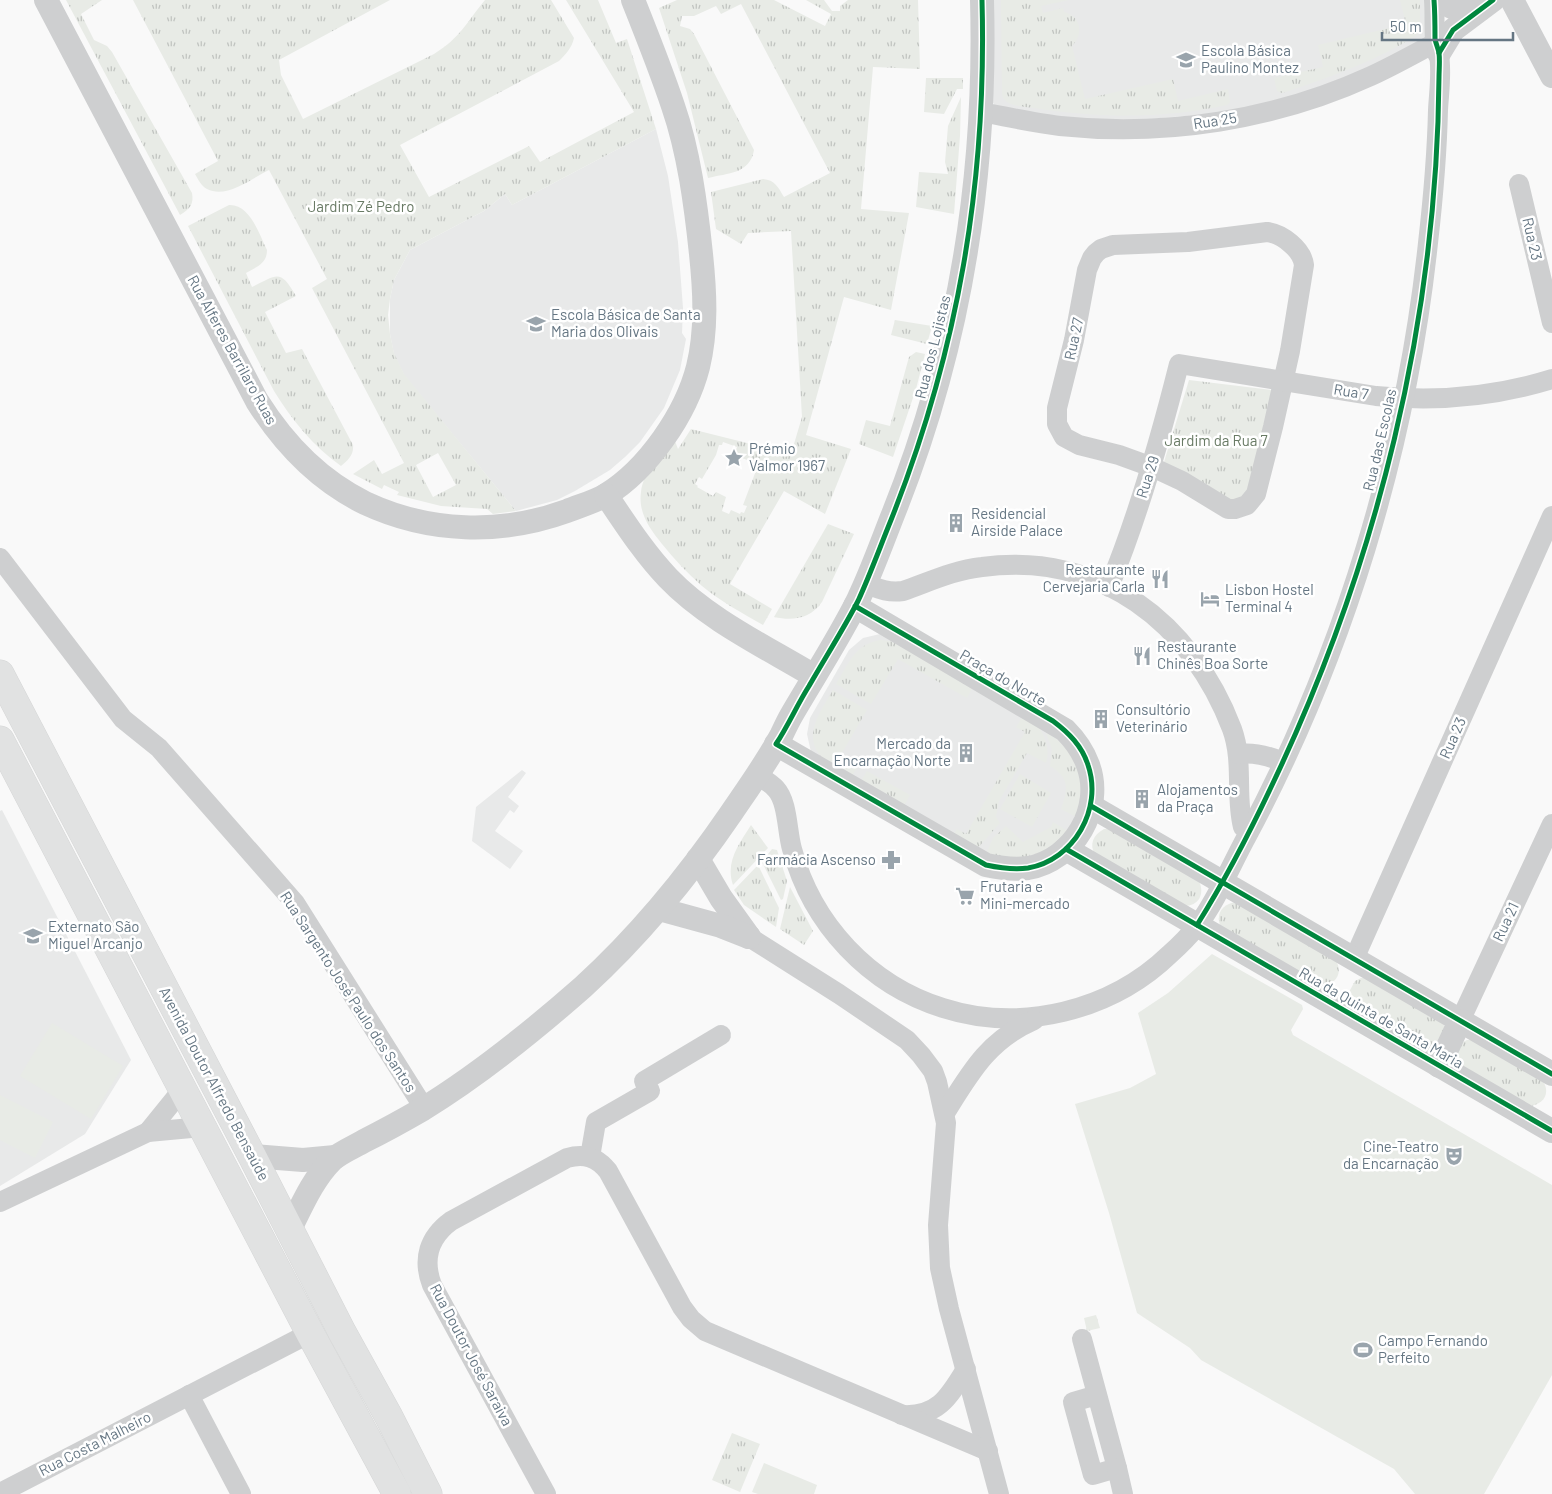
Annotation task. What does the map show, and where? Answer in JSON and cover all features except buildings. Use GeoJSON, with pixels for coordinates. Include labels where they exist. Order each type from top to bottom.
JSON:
{"type":"FeatureCollection","features":[{"type":"Feature","properties":{"kind":"highway","name":"Avenida Doutor Alfredo Bensaúde"},"geometry":{"type":"LineString","coordinates":[[0,674],[428,1494]]}},
{"type":"Feature","properties":{"kind":"highway","name":"Avenida Doutor Alfredo Bensaúde"},"geometry":{"type":"LineString","coordinates":[[0,740],[182,1090],[396,1494]]}},
{"type":"Feature","properties":{"kind":"highway"},"geometry":{"type":"LineString","coordinates":[[389,1417],[441,1494]]}},
{"type":"Feature","properties":{"kind":"street","name":"Rua Alferes Barrilaro Ruas"},"geometry":{"type":"LineString","coordinates":[[46,0],[256,400],[285,442],[303,460],[335,486],[365,503],[404,518],[437,525],[488,528],[537,520],[561,513],[606,494],[639,467],[653,452],[678,416],[697,369],[704,333],[705,308],[703,270],[696,211],[688,166],[674,108],[634,0]]}},
{"type":"Feature","properties":{"kind":"street","name":"Rua dos Lojistas"},"geometry":{"type":"LineString","coordinates":[[335,1157],[424,1108],[485,1068],[586,984],[659,909],[698,859],[757,775],[837,640],[866,584],[900,497],[919,444],[949,340],[965,263],[979,156],[982,112],[982,0]]}},
{"type":"Feature","properties":{"kind":"street","name":"Rua das Escolas"},"geometry":{"type":"LineString","coordinates":[[1045,1016],[1092,1003],[1136,981],[1172,952],[1197,925],[1249,831],[1283,762],[1312,696],[1352,587],[1386,475],[1411,361],[1428,246],[1437,141],[1437,48],[1434,0]]}},
{"type":"Feature","properties":{"kind":"street"},"geometry":{"type":"LineString","coordinates":[[1443,0],[1459,11],[1468,12],[1486,5]]}},
{"type":"Feature","properties":{"kind":"street"},"geometry":{"type":"LineString","coordinates":[[1512,0],[1552,76]]}},
{"type":"Feature","properties":{"kind":"street"},"geometry":{"type":"LineString","coordinates":[[1437,48],[1453,30],[1486,5]]}},
{"type":"Feature","properties":{"kind":"street","name":"Rua 25"},"geometry":{"type":"LineString","coordinates":[[982,112],[1060,126],[1096,128],[1148,128],[1219,122],[1289,106],[1338,90],[1437,48]]}},
{"type":"Feature","properties":{"kind":"street","name":"Rua 23"},"geometry":{"type":"LineString","coordinates":[[1519,184],[1552,323]]}},
{"type":"Feature","properties":{"kind":"street","name":"Rua 27"},"geometry":{"type":"LineString","coordinates":[[1267,232],[1274,234],[1296,248],[1302,256],[1304,265],[1284,381],[1256,494],[1247,505],[1235,509],[1228,509],[1182,481],[1152,467],[1119,455],[1073,443],[1064,437],[1057,424],[1057,408],[1076,331],[1087,270],[1092,258],[1101,250],[1114,245],[1187,242],[1267,232]]}},
{"type":"Feature","properties":{"kind":"street","name":"Rua 7"},"geometry":{"type":"LineString","coordinates":[[1179,364],[1403,399],[1435,400],[1464,398],[1522,388],[1552,379]]}},
{"type":"Feature","properties":{"kind":"street","name":"Rua 29"},"geometry":{"type":"LineString","coordinates":[[1109,587],[1129,536],[1152,467],[1179,364]]}},
{"type":"Feature","properties":{"kind":"street"},"geometry":{"type":"LineString","coordinates":[[606,494],[656,565],[688,596],[714,616],[814,676]]}},
{"type":"Feature","properties":{"kind":"street","name":"Rua 23"},"geometry":{"type":"LineString","coordinates":[[1354,959],[1552,516]]}},
{"type":"Feature","properties":{"kind":"street","name":"Rua Sargento José Paulo dos Santos"},"geometry":{"type":"LineString","coordinates":[[0,558],[123,719],[159,748],[295,903],[424,1108]]}},
{"type":"Feature","properties":{"kind":"street"},"geometry":{"type":"LineString","coordinates":[[866,584],[879,590],[894,592],[903,591],[958,572],[982,567],[1032,566],[1057,569],[1081,575],[1109,587],[1147,609],[1166,625],[1199,663],[1212,685],[1233,730],[1238,754],[1240,779],[1240,818],[1242,827],[1249,831]]}},
{"type":"Feature","properties":{"kind":"street","name":"Praça do Norte"},"geometry":{"type":"LineString","coordinates":[[776,744],[986,865],[1015,869],[1029,868],[1043,863],[1066,849],[1078,836],[1085,824],[1090,806],[1092,781],[1089,766],[1075,740],[1065,730],[855,606]]}},
{"type":"Feature","properties":{"kind":"street"},"geometry":{"type":"LineString","coordinates":[[1238,754],[1248,753],[1283,762]]}},
{"type":"Feature","properties":{"kind":"street"},"geometry":{"type":"LineString","coordinates":[[757,775],[778,790],[782,798],[792,851],[810,898],[823,919],[856,958],[897,988],[943,1008],[992,1018],[1018,1019],[1045,1016]]}},
{"type":"Feature","properties":{"kind":"street"},"geometry":{"type":"LineString","coordinates":[[1090,806],[1552,1074]]}},
{"type":"Feature","properties":{"kind":"street","name":"Rua 21"},"geometry":{"type":"LineString","coordinates":[[1460,1021],[1552,824]]}},
{"type":"Feature","properties":{"kind":"street"},"geometry":{"type":"LineString","coordinates":[[1066,849],[1197,925]]}},
{"type":"Feature","properties":{"kind":"street"},"geometry":{"type":"LineString","coordinates":[[698,859],[721,898],[749,938]]}},
{"type":"Feature","properties":{"kind":"street"},"geometry":{"type":"LineString","coordinates":[[659,909],[721,926],[749,938],[839,994],[907,1040],[932,1071],[937,1082],[946,1123],[938,1217],[939,1253],[948,1301],[999,1494]]}},
{"type":"Feature","properties":{"kind":"street","name":"Rua da Quinta de Santa Maria"},"geometry":{"type":"LineString","coordinates":[[1197,925],[1552,1132]]}},
{"type":"Feature","properties":{"kind":"street"},"geometry":{"type":"LineString","coordinates":[[945,1113],[978,1062],[987,1052],[1012,1032],[1045,1016]]}},
{"type":"Feature","properties":{"kind":"street"},"geometry":{"type":"LineString","coordinates":[[1439,1066],[1460,1021]]}},
{"type":"Feature","properties":{"kind":"street"},"geometry":{"type":"LineString","coordinates":[[721,1035],[644,1081],[650,1091],[596,1122],[590,1156],[604,1165],[608,1171],[682,1306],[696,1324],[715,1337],[988,1452]]}},
{"type":"Feature","properties":{"kind":"street"},"geometry":{"type":"LineString","coordinates":[[148,1132],[182,1090]]}},
{"type":"Feature","properties":{"kind":"street"},"geometry":{"type":"LineString","coordinates":[[0,1202],[148,1132],[202,1126]]}},
{"type":"Feature","properties":{"kind":"street"},"geometry":{"type":"LineString","coordinates":[[252,1156],[303,1160],[335,1157]]}},
{"type":"Feature","properties":{"kind":"street","name":"Rua Doutor José Saraiva"},"geometry":{"type":"LineString","coordinates":[[546,1494],[432,1285],[427,1258],[436,1235],[452,1221],[567,1158],[590,1156]]}},
{"type":"Feature","properties":{"kind":"street"},"geometry":{"type":"LineString","coordinates":[[290,1229],[315,1180],[335,1157]]}},
{"type":"Feature","properties":{"kind":"street","name":"Rua Costa Malheiro"},"geometry":{"type":"LineString","coordinates":[[0,1493],[310,1333]]}},
{"type":"Feature","properties":{"kind":"street"},"geometry":{"type":"LineString","coordinates":[[1082,1339],[1097,1395],[1073,1402],[1093,1475],[1117,1468],[1124,1494]]}},
{"type":"Feature","properties":{"kind":"street"},"geometry":{"type":"LineString","coordinates":[[898,1414],[923,1414],[937,1408],[946,1399],[966,1369]]}},
{"type":"Feature","properties":{"kind":"street"},"geometry":{"type":"LineString","coordinates":[[189,1395],[241,1494]]}},
{"type":"Feature","properties":{"kind":"shaded area","name":"Escola Básica Paulino Montez"},"geometry":{"type":"Polygon","coordinates":[[[991,0],[1431,0],[1430,35],[1401,57],[1256,110],[1089,124],[995,106],[992,101],[991,0]]]}},
{"type":"Feature","properties":{"kind":"shaded area","name":"Escola Básica de Santa Maria dos Olivais"},"geometry":{"type":"Polygon","coordinates":[[[656,129],[668,176],[678,242],[683,308],[682,333],[686,339],[680,370],[664,408],[640,442],[610,470],[557,500],[516,511],[404,375],[394,354],[390,334],[390,299],[394,280],[410,250],[484,211],[505,194],[512,205],[656,129]]]}},
{"type":"Feature","properties":{"kind":"shaded area"},"geometry":{"type":"Polygon","coordinates":[[[880,634],[1028,712],[1079,755],[1073,833],[1001,863],[811,752],[807,734],[810,718],[849,650],[863,638],[880,634]]]}},
{"type":"Feature","properties":{"kind":"shaded area"},"geometry":{"type":"Polygon","coordinates":[[[522,770],[526,773],[508,797],[519,806],[514,813],[510,810],[495,831],[523,851],[510,869],[472,841],[476,807],[522,770]]]}},
{"type":"Feature","properties":{"kind":"shaded area","name":"Externato São Miguel Arcanjo"},"geometry":{"type":"Polygon","coordinates":[[[2,810],[131,1060],[85,1134],[0,1186],[0,811],[2,810]]]}},
{"type":"Feature","properties":{"kind":"green space"},"geometry":{"type":"Polygon","coordinates":[[[66,0],[102,0],[81,14],[94,40],[107,46],[112,52],[192,193],[190,206],[180,215],[66,0]]]}},
{"type":"Feature","properties":{"kind":"green space","name":"Jardim Zé Pedro"},"geometry":{"type":"Polygon","coordinates":[[[133,0],[390,0],[279,60],[281,75],[303,119],[434,54],[457,36],[485,0],[551,0],[574,38],[570,48],[559,61],[400,145],[429,197],[529,146],[540,162],[634,112],[566,0],[598,0],[616,43],[627,39],[656,129],[512,205],[505,194],[484,211],[410,250],[394,280],[390,299],[388,315],[390,334],[394,353],[404,374],[516,511],[493,514],[487,509],[441,506],[397,495],[399,492],[384,485],[382,489],[353,474],[374,460],[382,474],[404,463],[312,288],[327,279],[269,170],[231,189],[215,191],[207,189],[195,174],[218,161],[133,0]],[[438,453],[416,465],[433,497],[456,485],[438,453]]]}},
{"type":"Feature","properties":{"kind":"green space"},"geometry":{"type":"Polygon","coordinates":[[[677,0],[774,0],[825,26],[831,14],[806,0],[824,0],[832,11],[840,11],[840,6],[848,0],[918,0],[920,69],[873,67],[861,209],[909,213],[891,310],[844,297],[806,435],[851,449],[825,514],[784,491],[730,584],[772,609],[763,625],[731,607],[702,586],[676,560],[649,526],[643,514],[641,507],[642,485],[649,470],[673,436],[678,449],[691,429],[791,454],[802,417],[791,231],[748,233],[741,244],[716,229],[711,192],[763,179],[773,182],[784,197],[830,173],[741,4],[721,14],[716,6],[694,16],[682,16],[680,26],[690,29],[694,34],[754,150],[752,158],[743,168],[708,178],[687,93],[659,8],[677,0]],[[723,442],[722,445],[719,445],[716,455],[702,479],[699,477],[695,484],[713,496],[716,492],[726,497],[722,511],[729,514],[731,510],[740,514],[741,512],[744,513],[747,506],[743,505],[757,468],[754,467],[755,463],[742,458],[738,465],[732,464],[737,447],[723,442]]]}},
{"type":"Feature","properties":{"kind":"green space"},"geometry":{"type":"Polygon","coordinates":[[[1001,0],[1040,0],[1043,13],[1063,8],[1064,12],[1074,17],[1079,26],[1079,31],[1076,41],[1072,46],[1085,99],[1173,79],[1178,101],[1228,89],[1230,102],[1227,105],[1203,110],[1131,116],[1082,114],[1010,104],[1003,98],[1002,94],[1001,0]]]}},
{"type":"Feature","properties":{"kind":"green space"},"geometry":{"type":"Polygon","coordinates":[[[1040,0],[1069,0],[1041,6],[1040,0]]]}},
{"type":"Feature","properties":{"kind":"green space"},"geometry":{"type":"Polygon","coordinates":[[[1400,0],[1420,0],[1420,30],[1417,35],[1371,60],[1339,73],[1289,91],[1282,93],[1277,91],[1274,78],[1323,67],[1318,45],[1406,24],[1400,0]]]}},
{"type":"Feature","properties":{"kind":"green space"},"geometry":{"type":"Polygon","coordinates":[[[926,78],[963,78],[963,89],[957,89],[944,114],[924,112],[926,78]]]}},
{"type":"Feature","properties":{"kind":"green space"},"geometry":{"type":"Polygon","coordinates":[[[961,97],[954,214],[916,207],[919,172],[948,174],[945,162],[948,126],[961,97]]]}},
{"type":"Feature","properties":{"kind":"green space"},"geometry":{"type":"Polygon","coordinates":[[[229,205],[243,209],[253,221],[267,250],[267,255],[263,262],[246,273],[252,287],[277,276],[286,281],[296,296],[265,312],[286,353],[302,349],[353,445],[351,454],[341,466],[321,450],[304,432],[274,391],[188,226],[229,205]]]}},
{"type":"Feature","properties":{"kind":"green space"},"geometry":{"type":"Polygon","coordinates":[[[895,320],[932,326],[927,344],[891,335],[895,320]]]}},
{"type":"Feature","properties":{"kind":"green space"},"geometry":{"type":"Polygon","coordinates":[[[916,352],[925,354],[916,389],[893,457],[859,444],[866,420],[890,426],[909,357],[916,352]]]}},
{"type":"Feature","properties":{"kind":"green space","name":"Jardim da Rua 7"},"geometry":{"type":"Polygon","coordinates":[[[1189,380],[1273,390],[1249,486],[1239,500],[1227,500],[1164,462],[1189,380]]]}},
{"type":"Feature","properties":{"kind":"green space"},"geometry":{"type":"Polygon","coordinates":[[[828,524],[854,534],[822,602],[812,612],[801,617],[788,619],[774,617],[828,524]]]}},
{"type":"Feature","properties":{"kind":"green space"},"geometry":{"type":"Polygon","coordinates":[[[880,640],[890,641],[899,645],[973,687],[967,698],[898,659],[871,704],[836,684],[858,651],[871,642],[880,640]]]}},
{"type":"Feature","properties":{"kind":"green space"},"geometry":{"type":"Polygon","coordinates":[[[833,690],[867,710],[842,753],[843,757],[858,766],[852,776],[822,757],[813,741],[813,732],[819,714],[833,690]]]}},
{"type":"Feature","properties":{"kind":"green space"},"geometry":{"type":"Polygon","coordinates":[[[1023,716],[1039,728],[1044,736],[1047,745],[1046,763],[1027,753],[999,801],[996,817],[1000,823],[977,849],[953,835],[957,829],[966,834],[1025,732],[1016,727],[1023,716]]]}},
{"type":"Feature","properties":{"kind":"green space"},"geometry":{"type":"Polygon","coordinates":[[[1046,733],[1062,744],[1078,769],[1081,798],[1076,817],[1061,809],[1066,784],[1057,770],[1050,766],[1052,749],[1046,733]]]}},
{"type":"Feature","properties":{"kind":"green space"},"geometry":{"type":"Polygon","coordinates":[[[867,771],[910,795],[904,806],[861,781],[867,771]]]}},
{"type":"Feature","properties":{"kind":"green space"},"geometry":{"type":"Polygon","coordinates":[[[1020,774],[1051,793],[1032,827],[1000,809],[1020,774]]]}},
{"type":"Feature","properties":{"kind":"green space"},"geometry":{"type":"Polygon","coordinates":[[[1053,822],[1068,831],[1054,845],[1043,852],[1017,859],[989,855],[987,852],[993,838],[1006,826],[1023,842],[1051,827],[1053,822]]]}},
{"type":"Feature","properties":{"kind":"green space"},"geometry":{"type":"Polygon","coordinates":[[[751,825],[768,848],[733,885],[731,869],[734,854],[751,825]]]}},
{"type":"Feature","properties":{"kind":"green space"},"geometry":{"type":"Polygon","coordinates":[[[1104,829],[1110,829],[1199,881],[1201,895],[1197,902],[1184,906],[1095,855],[1092,847],[1093,840],[1104,829]]]}},
{"type":"Feature","properties":{"kind":"green space"},"geometry":{"type":"Polygon","coordinates":[[[772,849],[777,850],[787,881],[783,899],[781,900],[762,862],[772,849]]]}},
{"type":"Feature","properties":{"kind":"green space"},"geometry":{"type":"Polygon","coordinates":[[[758,865],[779,908],[776,927],[744,905],[734,890],[758,865]]]}},
{"type":"Feature","properties":{"kind":"green space"},"geometry":{"type":"Polygon","coordinates":[[[790,887],[813,931],[804,945],[780,929],[790,887]]]}},
{"type":"Feature","properties":{"kind":"green space"},"geometry":{"type":"Polygon","coordinates":[[[1236,902],[1336,960],[1339,970],[1337,978],[1331,983],[1321,986],[1221,928],[1219,914],[1224,907],[1236,902]]]}},
{"type":"Feature","properties":{"kind":"green space"},"geometry":{"type":"Polygon","coordinates":[[[1212,954],[1302,1005],[1303,1009],[1291,1030],[1293,1035],[1552,1185],[1552,1375],[1484,1494],[1415,1494],[1394,1469],[1201,1360],[1190,1348],[1137,1313],[1109,1213],[1075,1104],[1130,1088],[1156,1074],[1138,1013],[1168,993],[1212,954]]]}},
{"type":"Feature","properties":{"kind":"green space"},"geometry":{"type":"Polygon","coordinates":[[[1367,978],[1442,1022],[1445,1027],[1439,1044],[1427,1048],[1352,1004],[1349,992],[1355,981],[1367,978]]]}},
{"type":"Feature","properties":{"kind":"green space"},"geometry":{"type":"Polygon","coordinates":[[[52,1023],[123,1066],[91,1119],[20,1076],[52,1023]]]}},
{"type":"Feature","properties":{"kind":"green space"},"geometry":{"type":"Polygon","coordinates":[[[1473,1040],[1543,1081],[1546,1094],[1542,1101],[1529,1106],[1458,1065],[1455,1053],[1461,1043],[1473,1040]]]}},
{"type":"Feature","properties":{"kind":"green space"},"geometry":{"type":"Polygon","coordinates":[[[0,1095],[53,1122],[35,1158],[0,1140],[0,1095]]]}},
{"type":"Feature","properties":{"kind":"green space"},"geometry":{"type":"Polygon","coordinates":[[[1096,1315],[1100,1328],[1087,1331],[1084,1318],[1096,1315]]]}},
{"type":"Feature","properties":{"kind":"green space"},"geometry":{"type":"Polygon","coordinates":[[[732,1433],[760,1444],[740,1492],[712,1480],[732,1433]]]}},
{"type":"Feature","properties":{"kind":"green space"},"geometry":{"type":"Polygon","coordinates":[[[764,1463],[817,1485],[814,1494],[758,1494],[752,1492],[764,1463]]]}},
{"type":"Feature","properties":{"kind":"cycle path"},"geometry":{"type":"LineString","coordinates":[[855,606],[1053,721],[1074,740],[1088,765],[1092,782],[1091,799],[1088,815],[1081,830],[1059,855],[1044,863],[1028,868],[1017,869],[986,865],[776,744],[785,730],[805,693],[846,623],[852,612],[858,601],[891,520],[914,457],[934,393],[951,329],[964,265],[973,200],[982,68],[982,0]]}},
{"type":"Feature","properties":{"kind":"cycle path"},"geometry":{"type":"LineString","coordinates":[[1197,925],[1255,820],[1310,700],[1343,615],[1371,528],[1394,439],[1413,350],[1427,259],[1436,168],[1439,53],[1435,39],[1434,0]]}},
{"type":"Feature","properties":{"kind":"cycle path"},"geometry":{"type":"LineString","coordinates":[[1439,53],[1453,30],[1493,0]]}},
{"type":"Feature","properties":{"kind":"cycle path"},"geometry":{"type":"LineString","coordinates":[[1091,806],[1552,1074]]}},
{"type":"Feature","properties":{"kind":"cycle path"},"geometry":{"type":"LineString","coordinates":[[1066,849],[1552,1131]]}},
{"type":"Feature","properties":{"kind":"place","name":"Escola Básica Paulino Montez"},"geometry":{"type":"Point","coordinates":[1186,60]}},
{"type":"Feature","properties":{"kind":"place","name":"Escola Básica de Santa Maria dos Olivais"},"geometry":{"type":"Point","coordinates":[536,324]}},
{"type":"Feature","properties":{"kind":"place","name":"Prémio Valmor 1967"},"geometry":{"type":"Point","coordinates":[734,458]}},
{"type":"Feature","properties":{"kind":"place","name":"Residencial Airside Palace"},"geometry":{"type":"Point","coordinates":[956,523]}},
{"type":"Feature","properties":{"kind":"place","name":"Restaurante Cervejaria Carla"},"geometry":{"type":"Point","coordinates":[1160,579]}},
{"type":"Feature","properties":{"kind":"place","name":"Lisbon Hostel Terminal 4"},"geometry":{"type":"Point","coordinates":[1210,599]}},
{"type":"Feature","properties":{"kind":"place","name":"Restaurante Chinês Boa Sorte"},"geometry":{"type":"Point","coordinates":[1142,656]}},
{"type":"Feature","properties":{"kind":"place","name":"Consultório Veterinário"},"geometry":{"type":"Point","coordinates":[1101,719]}},
{"type":"Feature","properties":{"kind":"place","name":"Mercado da Encarnação Norte"},"geometry":{"type":"Point","coordinates":[966,753]}},
{"type":"Feature","properties":{"kind":"place","name":"Alojamentos da Praça"},"geometry":{"type":"Point","coordinates":[1142,799]}},
{"type":"Feature","properties":{"kind":"place","name":"Farmácia Ascenso"},"geometry":{"type":"Point","coordinates":[891,860]}},
{"type":"Feature","properties":{"kind":"place","name":"Frutaria e Mini-mercado"},"geometry":{"type":"Point","coordinates":[965,896]}},
{"type":"Feature","properties":{"kind":"place","name":"Externato São Miguel Arcanjo"},"geometry":{"type":"Point","coordinates":[33,936]}},
{"type":"Feature","properties":{"kind":"place","name":"Cine-Teatro da Encarnação"},"geometry":{"type":"Point","coordinates":[1454,1156]}},
{"type":"Feature","properties":{"kind":"place","name":"Campo Fernando Perfeito"},"geometry":{"type":"Point","coordinates":[1363,1350]}}]}
